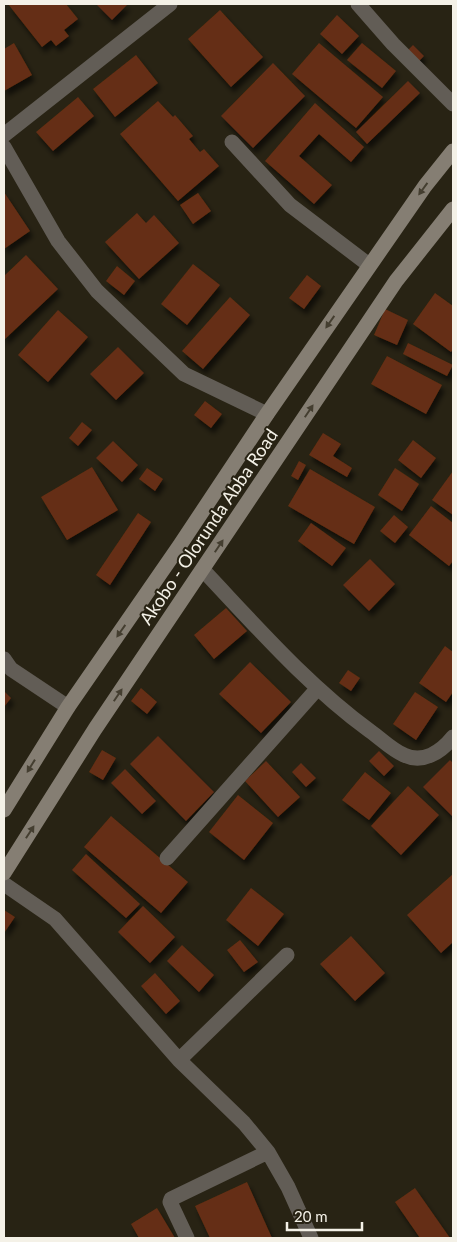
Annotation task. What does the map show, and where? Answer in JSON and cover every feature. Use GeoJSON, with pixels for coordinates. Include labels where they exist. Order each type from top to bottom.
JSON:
{"type":"FeatureCollection","features":[{"type":"Feature","properties":{"kind":"main road","name":"Akobo - Olorunda Abba Road"},"geometry":{"type":"LineString","coordinates":[[4,810],[68,707],[180,545],[267,414],[369,266],[453,151]]}},
{"type":"Feature","properties":{"kind":"main road","name":"Akobo - Olorunda Abba Road"},"geometry":{"type":"LineString","coordinates":[[4,873],[95,729],[396,281],[453,209]]}},
{"type":"Feature","properties":{"kind":"street"},"geometry":{"type":"LineString","coordinates":[[4,135],[170,4]]}},
{"type":"Feature","properties":{"kind":"street"},"geometry":{"type":"LineString","coordinates":[[358,4],[393,44],[453,104]]}},
{"type":"Feature","properties":{"kind":"street"},"geometry":{"type":"LineString","coordinates":[[232,142],[290,205],[369,266]]}},
{"type":"Feature","properties":{"kind":"street"},"geometry":{"type":"LineString","coordinates":[[4,147],[58,241],[97,291],[184,374],[267,414]]}},
{"type":"Feature","properties":{"kind":"street"},"geometry":{"type":"LineString","coordinates":[[202,570],[317,689],[341,710],[404,756],[426,758],[445,747],[453,737]]}},
{"type":"Feature","properties":{"kind":"street"},"geometry":{"type":"LineString","coordinates":[[4,659],[11,669],[68,707]]}},
{"type":"Feature","properties":{"kind":"street"},"geometry":{"type":"LineString","coordinates":[[167,858],[317,689]]}},
{"type":"Feature","properties":{"kind":"street"},"geometry":{"type":"LineString","coordinates":[[4,884],[55,919],[179,1060],[244,1123],[268,1152],[288,1187],[312,1238]]}},
{"type":"Feature","properties":{"kind":"street"},"geometry":{"type":"LineString","coordinates":[[179,1060],[287,954]]}},
{"type":"Feature","properties":{"kind":"street"},"geometry":{"type":"LineString","coordinates":[[187,1238],[170,1202],[171,1199],[268,1152]]}},
{"type":"Feature","properties":{"kind":"building"},"geometry":{"type":"Polygon","coordinates":[[[8,4],[66,4],[78,19],[64,30],[69,36],[56,46],[51,40],[42,47],[8,4]]]}},
{"type":"Feature","properties":{"kind":"building"},"geometry":{"type":"Polygon","coordinates":[[[96,4],[128,4],[112,20],[96,4]]]}},
{"type":"Feature","properties":{"kind":"building"},"geometry":{"type":"Polygon","coordinates":[[[220,10],[263,57],[231,87],[188,39],[220,10]]]}},
{"type":"Feature","properties":{"kind":"building"},"geometry":{"type":"Polygon","coordinates":[[[337,15],[359,36],[342,54],[320,34],[337,15]]]}},
{"type":"Feature","properties":{"kind":"building"},"geometry":{"type":"Polygon","coordinates":[[[14,43],[32,75],[4,91],[4,49],[14,43]]]}},
{"type":"Feature","properties":{"kind":"building"},"geometry":{"type":"Polygon","coordinates":[[[319,43],[383,97],[356,128],[292,74],[319,43]]]}},
{"type":"Feature","properties":{"kind":"building"},"geometry":{"type":"Polygon","coordinates":[[[362,43],[396,71],[382,88],[347,60],[362,43]]]}},
{"type":"Feature","properties":{"kind":"building"},"geometry":{"type":"Polygon","coordinates":[[[413,45],[424,56],[417,63],[407,51],[413,45]]]}},
{"type":"Feature","properties":{"kind":"building"},"geometry":{"type":"Polygon","coordinates":[[[136,55],[158,83],[115,117],[93,89],[136,55]]]}},
{"type":"Feature","properties":{"kind":"building"},"geometry":{"type":"Polygon","coordinates":[[[273,63],[305,96],[253,148],[221,116],[273,63]]]}},
{"type":"Feature","properties":{"kind":"building"},"geometry":{"type":"Polygon","coordinates":[[[408,81],[420,93],[367,144],[356,132],[408,81]]]}},
{"type":"Feature","properties":{"kind":"building"},"geometry":{"type":"Polygon","coordinates":[[[78,97],[94,116],[53,151],[36,132],[78,97]]]}},
{"type":"Feature","properties":{"kind":"building"},"geometry":{"type":"Polygon","coordinates":[[[158,101],[173,117],[175,115],[193,136],[189,139],[200,152],[204,149],[219,166],[178,201],[120,134],[158,101]]]}},
{"type":"Feature","properties":{"kind":"building"},"geometry":{"type":"Polygon","coordinates":[[[315,103],[364,147],[351,162],[319,134],[299,156],[332,185],[314,204],[265,161],[315,103]]]}},
{"type":"Feature","properties":{"kind":"building"},"geometry":{"type":"Polygon","coordinates":[[[4,192],[30,231],[4,249],[4,192]]]}},
{"type":"Feature","properties":{"kind":"building"},"geometry":{"type":"Polygon","coordinates":[[[198,193],[211,211],[193,224],[180,205],[198,193]]]}},
{"type":"Feature","properties":{"kind":"building"},"geometry":{"type":"Polygon","coordinates":[[[137,213],[146,223],[154,215],[179,243],[139,279],[105,242],[137,213]]]}},
{"type":"Feature","properties":{"kind":"building"},"geometry":{"type":"Polygon","coordinates":[[[26,255],[58,289],[4,340],[4,276],[26,255]]]}},
{"type":"Feature","properties":{"kind":"building"},"geometry":{"type":"Polygon","coordinates":[[[193,264],[220,285],[187,325],[161,304],[193,264]]]}},
{"type":"Feature","properties":{"kind":"building"},"geometry":{"type":"Polygon","coordinates":[[[117,266],[135,281],[124,295],[106,281],[117,266]]]}},
{"type":"Feature","properties":{"kind":"building"},"geometry":{"type":"Polygon","coordinates":[[[307,275],[321,286],[304,309],[289,298],[307,275]]]}},
{"type":"Feature","properties":{"kind":"building"},"geometry":{"type":"Polygon","coordinates":[[[435,293],[453,306],[453,349],[451,352],[413,324],[435,293]]]}},
{"type":"Feature","properties":{"kind":"building"},"geometry":{"type":"Polygon","coordinates":[[[230,297],[250,315],[203,369],[182,351],[230,297]]]}},
{"type":"Feature","properties":{"kind":"building"},"geometry":{"type":"Polygon","coordinates":[[[385,309],[408,320],[397,345],[374,335],[385,309]]]}},
{"type":"Feature","properties":{"kind":"building"},"geometry":{"type":"Polygon","coordinates":[[[58,310],[88,337],[48,382],[18,355],[58,310]]]}},
{"type":"Feature","properties":{"kind":"building"},"geometry":{"type":"Polygon","coordinates":[[[408,343],[453,365],[447,376],[403,354],[408,343]]]}},
{"type":"Feature","properties":{"kind":"building"},"geometry":{"type":"Polygon","coordinates":[[[118,347],[144,373],[116,400],[90,374],[118,347]]]}},
{"type":"Feature","properties":{"kind":"building"},"geometry":{"type":"Polygon","coordinates":[[[387,356],[442,385],[426,414],[371,384],[387,356]]]}},
{"type":"Feature","properties":{"kind":"building"},"geometry":{"type":"Polygon","coordinates":[[[205,401],[222,414],[211,428],[194,415],[205,401]]]}},
{"type":"Feature","properties":{"kind":"building"},"geometry":{"type":"Polygon","coordinates":[[[82,422],[92,430],[78,446],[69,438],[82,422]]]}},
{"type":"Feature","properties":{"kind":"building"},"geometry":{"type":"Polygon","coordinates":[[[323,433],[341,444],[333,456],[352,468],[347,477],[309,455],[323,433]]]}},
{"type":"Feature","properties":{"kind":"building"},"geometry":{"type":"Polygon","coordinates":[[[413,440],[436,458],[421,478],[398,460],[413,440]]]}},
{"type":"Feature","properties":{"kind":"building"},"geometry":{"type":"Polygon","coordinates":[[[113,441],[138,465],[122,482],[96,458],[113,441]]]}},
{"type":"Feature","properties":{"kind":"building"},"geometry":{"type":"Polygon","coordinates":[[[299,461],[306,465],[298,480],[291,476],[299,461]]]}},
{"type":"Feature","properties":{"kind":"building"},"geometry":{"type":"Polygon","coordinates":[[[92,467],[118,510],[67,540],[41,497],[92,467]]]}},
{"type":"Feature","properties":{"kind":"building"},"geometry":{"type":"Polygon","coordinates":[[[147,468],[163,479],[155,491],[139,479],[147,468]]]}},
{"type":"Feature","properties":{"kind":"building"},"geometry":{"type":"Polygon","coordinates":[[[395,468],[419,484],[402,511],[378,495],[395,468]]]}},
{"type":"Feature","properties":{"kind":"building"},"geometry":{"type":"Polygon","coordinates":[[[310,469],[375,507],[354,544],[288,506],[310,469]]]}},
{"type":"Feature","properties":{"kind":"building"},"geometry":{"type":"Polygon","coordinates":[[[453,471],[453,515],[432,500],[453,471]]]}},
{"type":"Feature","properties":{"kind":"building"},"geometry":{"type":"Polygon","coordinates":[[[431,506],[453,523],[453,561],[449,566],[409,535],[431,506]]]}},
{"type":"Feature","properties":{"kind":"building"},"geometry":{"type":"Polygon","coordinates":[[[138,513],[151,522],[110,585],[96,575],[138,513]]]}},
{"type":"Feature","properties":{"kind":"building"},"geometry":{"type":"Polygon","coordinates":[[[394,515],[408,527],[395,543],[380,531],[394,515]]]}},
{"type":"Feature","properties":{"kind":"building"},"geometry":{"type":"Polygon","coordinates":[[[311,523],[346,548],[332,566],[298,541],[311,523]]]}},
{"type":"Feature","properties":{"kind":"building"},"geometry":{"type":"Polygon","coordinates":[[[370,559],[395,584],[369,611],[343,585],[370,559]]]}},
{"type":"Feature","properties":{"kind":"building"},"geometry":{"type":"Polygon","coordinates":[[[226,608],[247,631],[214,659],[194,635],[226,608]]]}},
{"type":"Feature","properties":{"kind":"building"},"geometry":{"type":"Polygon","coordinates":[[[445,646],[453,652],[453,692],[446,702],[419,683],[445,646]]]}},
{"type":"Feature","properties":{"kind":"building"},"geometry":{"type":"Polygon","coordinates":[[[250,662],[291,702],[261,733],[219,694],[250,662]]]}},
{"type":"Feature","properties":{"kind":"building"},"geometry":{"type":"Polygon","coordinates":[[[348,670],[360,678],[351,691],[339,683],[348,670]]]}},
{"type":"Feature","properties":{"kind":"building"},"geometry":{"type":"Polygon","coordinates":[[[141,688],[157,702],[147,714],[131,701],[141,688]]]}},
{"type":"Feature","properties":{"kind":"building"},"geometry":{"type":"Polygon","coordinates":[[[4,691],[11,698],[4,707],[4,691]]]}},
{"type":"Feature","properties":{"kind":"building"},"geometry":{"type":"Polygon","coordinates":[[[415,692],[438,707],[416,740],[393,724],[415,692]]]}},
{"type":"Feature","properties":{"kind":"building"},"geometry":{"type":"Polygon","coordinates":[[[158,736],[214,792],[186,821],[130,764],[158,736]]]}},
{"type":"Feature","properties":{"kind":"building"},"geometry":{"type":"Polygon","coordinates":[[[102,750],[116,758],[103,780],[89,772],[102,750]]]}},
{"type":"Feature","properties":{"kind":"building"},"geometry":{"type":"Polygon","coordinates":[[[379,751],[394,766],[384,776],[369,761],[379,751]]]}},
{"type":"Feature","properties":{"kind":"building"},"geometry":{"type":"Polygon","coordinates":[[[450,760],[453,763],[453,817],[423,787],[450,760]]]}},
{"type":"Feature","properties":{"kind":"building"},"geometry":{"type":"Polygon","coordinates":[[[266,761],[300,797],[278,817],[245,781],[266,761]]]}},
{"type":"Feature","properties":{"kind":"building"},"geometry":{"type":"Polygon","coordinates":[[[301,763],[316,778],[306,787],[292,772],[301,763]]]}},
{"type":"Feature","properties":{"kind":"building"},"geometry":{"type":"Polygon","coordinates":[[[125,769],[156,801],[142,814],[111,783],[125,769]]]}},
{"type":"Feature","properties":{"kind":"building"},"geometry":{"type":"Polygon","coordinates":[[[365,772],[391,793],[369,820],[342,800],[365,772]]]}},
{"type":"Feature","properties":{"kind":"building"},"geometry":{"type":"Polygon","coordinates":[[[408,786],[439,815],[401,855],[371,826],[408,786]]]}},
{"type":"Feature","properties":{"kind":"building"},"geometry":{"type":"Polygon","coordinates":[[[238,795],[273,823],[244,860],[209,832],[238,795]]]}},
{"type":"Feature","properties":{"kind":"building"},"geometry":{"type":"Polygon","coordinates":[[[111,816],[188,882],[161,913],[84,847],[111,816]]]}},
{"type":"Feature","properties":{"kind":"building"},"geometry":{"type":"Polygon","coordinates":[[[86,854],[140,904],[126,918],[72,870],[86,854]]]}},
{"type":"Feature","properties":{"kind":"building"},"geometry":{"type":"Polygon","coordinates":[[[453,874],[453,942],[441,953],[407,915],[453,874]]]}},
{"type":"Feature","properties":{"kind":"building"},"geometry":{"type":"Polygon","coordinates":[[[251,888],[284,914],[258,946],[226,920],[251,888]]]}},
{"type":"Feature","properties":{"kind":"building"},"geometry":{"type":"Polygon","coordinates":[[[143,906],[175,937],[150,963],[118,932],[143,906]]]}},
{"type":"Feature","properties":{"kind":"building"},"geometry":{"type":"Polygon","coordinates":[[[4,910],[15,917],[4,933],[4,910]]]}},
{"type":"Feature","properties":{"kind":"building"},"geometry":{"type":"Polygon","coordinates":[[[351,936],[385,973],[355,1001],[320,964],[351,936]]]}},
{"type":"Feature","properties":{"kind":"building"},"geometry":{"type":"Polygon","coordinates":[[[240,940],[258,962],[244,972],[227,950],[240,940]]]}},
{"type":"Feature","properties":{"kind":"building"},"geometry":{"type":"Polygon","coordinates":[[[182,945],[214,975],[199,992],[167,961],[182,945]]]}},
{"type":"Feature","properties":{"kind":"building"},"geometry":{"type":"Polygon","coordinates":[[[155,973],[180,1001],[166,1014],[141,986],[155,973]]]}},
{"type":"Feature","properties":{"kind":"building"},"geometry":{"type":"Polygon","coordinates":[[[247,1182],[272,1238],[210,1238],[195,1206],[247,1182]]]}},
{"type":"Feature","properties":{"kind":"building"},"geometry":{"type":"Polygon","coordinates":[[[415,1188],[450,1238],[420,1238],[395,1202],[415,1188]]]}},
{"type":"Feature","properties":{"kind":"building"},"geometry":{"type":"Polygon","coordinates":[[[157,1208],[175,1238],[139,1238],[131,1224],[157,1208]]]}}]}
